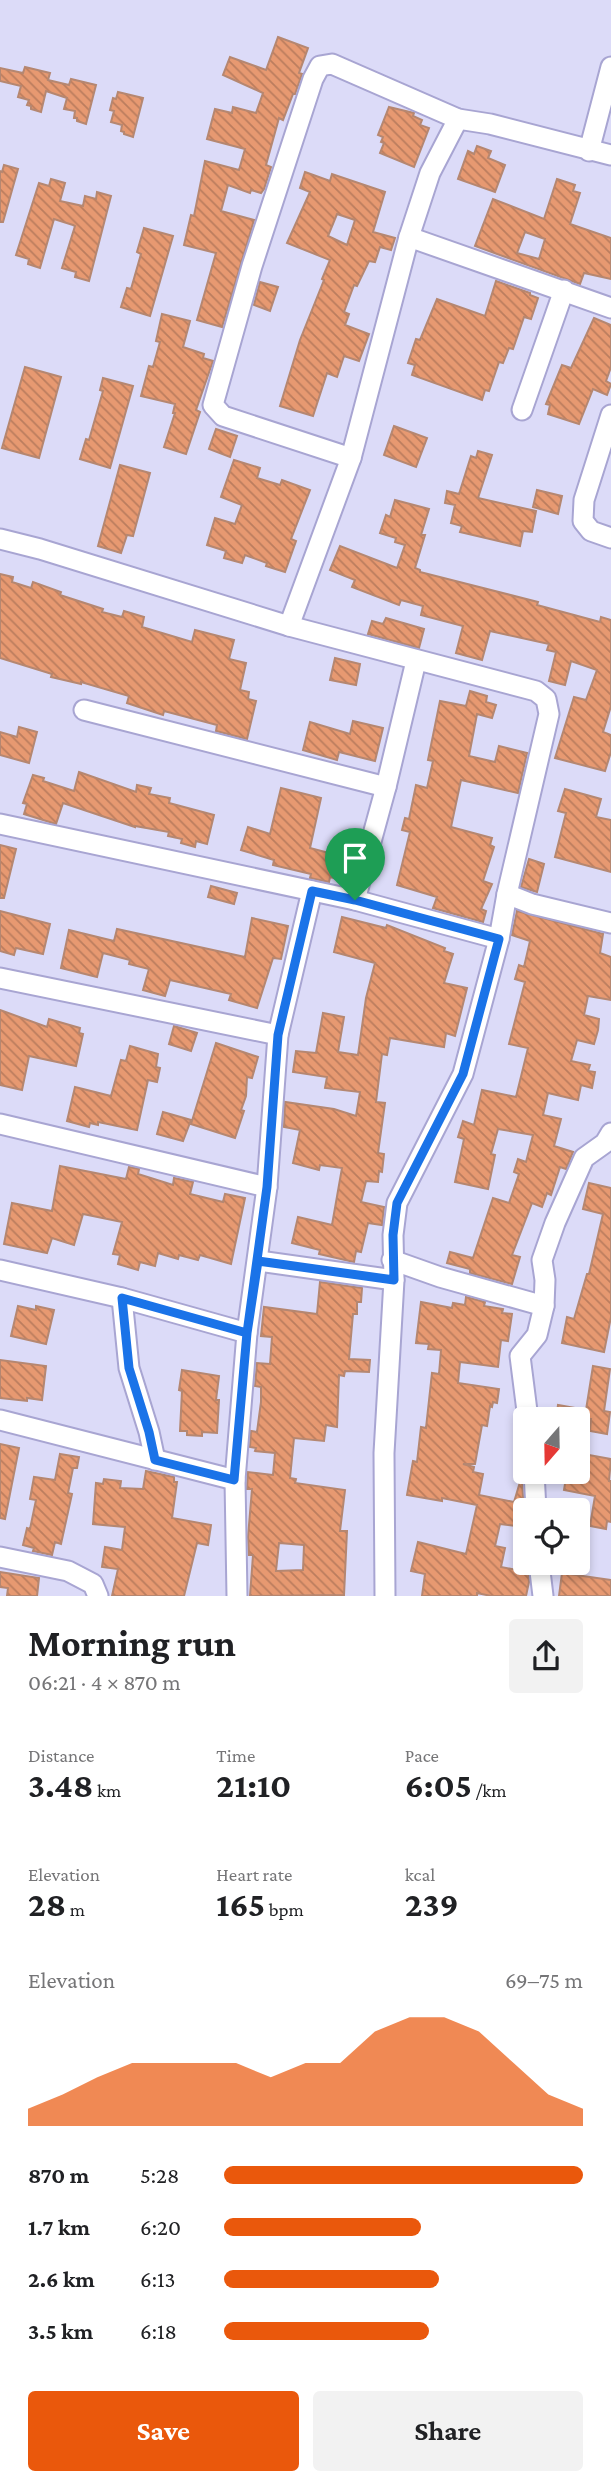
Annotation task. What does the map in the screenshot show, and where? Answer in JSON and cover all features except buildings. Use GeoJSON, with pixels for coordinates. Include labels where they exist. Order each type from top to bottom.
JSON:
{"type":"FeatureCollection","features":[{"type":"Feature","properties":{"kind":"street"},"geometry":{"type":"LineString","coordinates":[[351,457],[223,416],[213,405],[252,266],[313,79],[320,66],[332,64],[458,119],[490,124],[611,155]]}},
{"type":"Feature","properties":{"kind":"street"},"geometry":{"type":"LineString","coordinates":[[589,151],[611,67]]}},
{"type":"Feature","properties":{"kind":"street"},"geometry":{"type":"LineString","coordinates":[[289,626],[351,457],[409,237],[430,173],[458,119]]}},
{"type":"Feature","properties":{"kind":"street"},"geometry":{"type":"LineString","coordinates":[[409,237],[611,308]]}},
{"type":"Feature","properties":{"kind":"street"},"geometry":{"type":"LineString","coordinates":[[522,410],[564,290]]}},
{"type":"Feature","properties":{"kind":"street"},"geometry":{"type":"LineString","coordinates":[[611,415],[584,500],[583,521],[592,531],[611,538]]}},
{"type":"Feature","properties":{"kind":"street"},"geometry":{"type":"LineString","coordinates":[[0,539],[289,626],[536,691],[546,699],[549,714],[499,939],[463,1074],[397,1203],[384,1453],[385,1596]]}},
{"type":"Feature","properties":{"kind":"street"},"geometry":{"type":"LineString","coordinates":[[355,900],[416,661]]}},
{"type":"Feature","properties":{"kind":"street"},"geometry":{"type":"LineString","coordinates":[[84,710],[386,787]]}},
{"type":"Feature","properties":{"kind":"street"},"geometry":{"type":"LineString","coordinates":[[0,824],[355,900],[499,939]]}},
{"type":"Feature","properties":{"kind":"street"},"geometry":{"type":"LineString","coordinates":[[237,1596],[234,1480],[247,1333],[267,1187],[278,1035],[312,891]]}},
{"type":"Feature","properties":{"kind":"street"},"geometry":{"type":"LineString","coordinates":[[508,894],[532,904],[611,923]]}},
{"type":"Feature","properties":{"kind":"street"},"geometry":{"type":"LineString","coordinates":[[0,978],[278,1035]]}},
{"type":"Feature","properties":{"kind":"street"},"geometry":{"type":"LineString","coordinates":[[0,1124],[267,1187]]}},
{"type":"Feature","properties":{"kind":"street"},"geometry":{"type":"LineString","coordinates":[[526,1407],[520,1356],[537,1335],[544,1306],[545,1280],[542,1260],[584,1158],[605,1143],[611,1133]]}},
{"type":"Feature","properties":{"kind":"street"},"geometry":{"type":"LineString","coordinates":[[392,1260],[440,1277],[544,1306]]}},
{"type":"Feature","properties":{"kind":"street"},"geometry":{"type":"LineString","coordinates":[[258,1261],[394,1280]]}},
{"type":"Feature","properties":{"kind":"street"},"geometry":{"type":"LineString","coordinates":[[0,1270],[122,1298],[247,1333]]}},
{"type":"Feature","properties":{"kind":"street"},"geometry":{"type":"LineString","coordinates":[[122,1298],[129,1368],[155,1460]]}},
{"type":"Feature","properties":{"kind":"street"},"geometry":{"type":"LineString","coordinates":[[0,1420],[234,1480]]}},
{"type":"Feature","properties":{"kind":"street"},"geometry":{"type":"LineString","coordinates":[[0,1557],[68,1571],[93,1584],[98,1596]]}},
{"type":"Feature","properties":{"kind":"street"},"geometry":{"type":"LineString","coordinates":[[540,1575],[543,1596]]}},
{"type":"Feature","properties":{"kind":"route"},"geometry":{"type":"LineString","coordinates":[[355,900],[312,891],[278,1035],[267,1187],[247,1333],[122,1298],[129,1368],[155,1460],[234,1480],[247,1333],[258,1261],[394,1280],[392,1260],[397,1203],[463,1074],[499,939],[355,900]]}}]}
